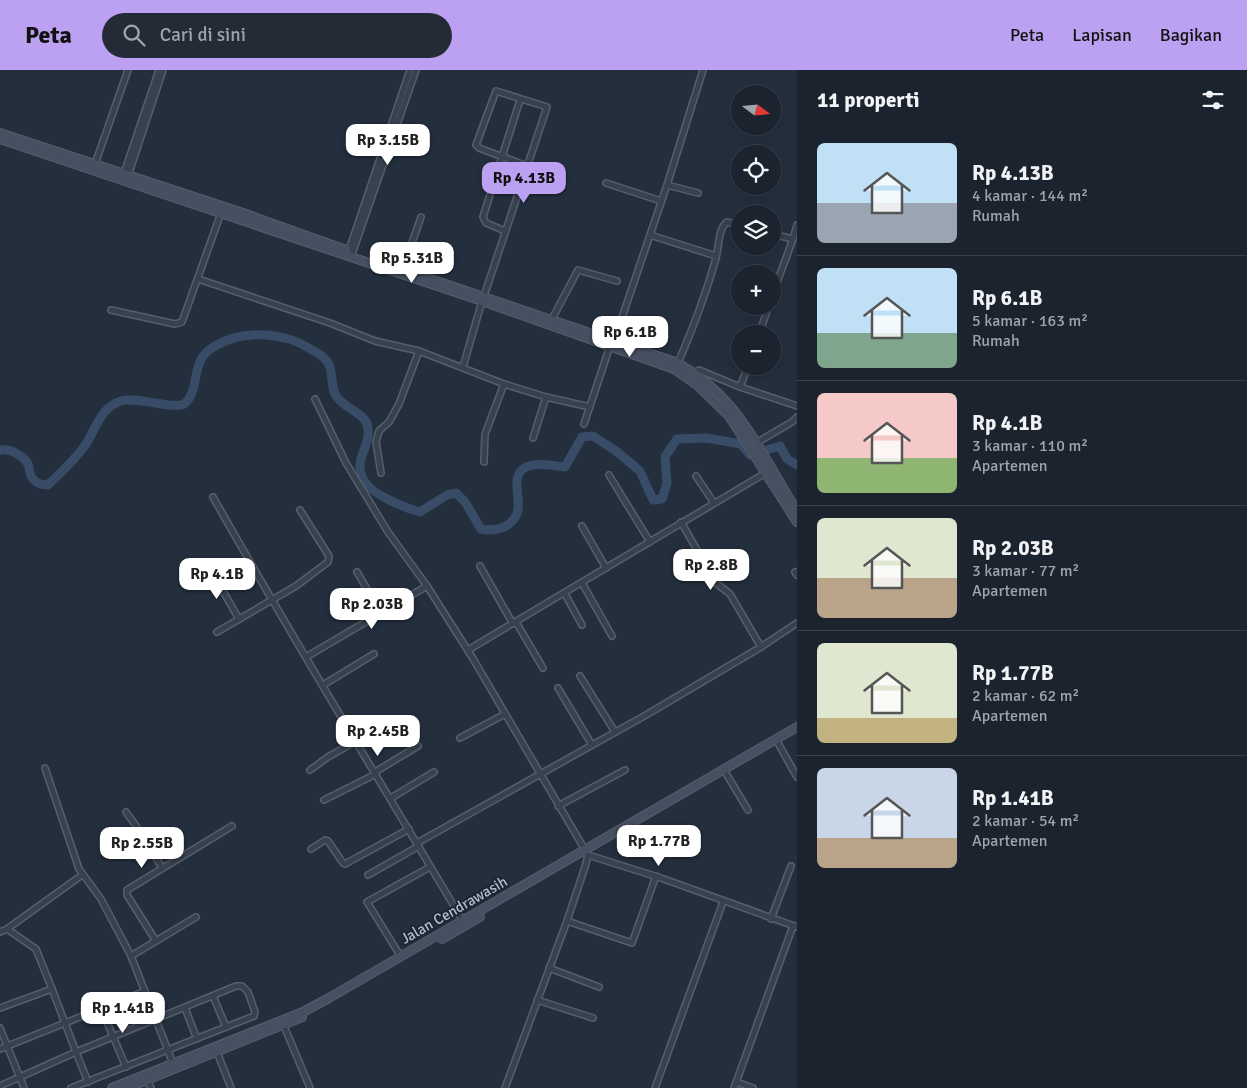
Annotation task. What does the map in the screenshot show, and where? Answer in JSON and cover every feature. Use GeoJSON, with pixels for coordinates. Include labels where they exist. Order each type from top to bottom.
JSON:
{"type":"FeatureCollection","features":[{"type":"Feature","properties":{"kind":"street"},"geometry":{"type":"LineString","coordinates":[[95,164],[128,70]]}},
{"type":"Feature","properties":{"kind":"street"},"geometry":{"type":"LineString","coordinates":[[125,177],[159,70]]}},
{"type":"Feature","properties":{"kind":"street"},"geometry":{"type":"LineString","coordinates":[[125,177],[163,70]]}},
{"type":"Feature","properties":{"kind":"street"},"geometry":{"type":"LineString","coordinates":[[350,254],[410,70]]}},
{"type":"Feature","properties":{"kind":"street"},"geometry":{"type":"LineString","coordinates":[[350,254],[376,191],[416,70]]}},
{"type":"Feature","properties":{"kind":"street"},"geometry":{"type":"LineString","coordinates":[[584,424],[662,201],[704,70]]}},
{"type":"Feature","properties":{"kind":"street"},"geometry":{"type":"LineString","coordinates":[[463,367],[483,299],[547,107],[495,91],[477,144],[479,148],[527,166]]}},
{"type":"Feature","properties":{"kind":"street"},"geometry":{"type":"LineString","coordinates":[[505,231],[486,223],[483,216],[520,100]]}},
{"type":"Feature","properties":{"kind":"street"},"geometry":{"type":"LineString","coordinates":[[0,133],[42,151],[243,213],[350,254],[403,269],[483,299],[552,318],[674,368],[724,410],[743,430],[756,447],[766,472],[797,522]]}},
{"type":"Feature","properties":{"kind":"street"},"geometry":{"type":"LineString","coordinates":[[0,140],[95,164],[222,213],[350,254],[612,343],[678,363],[693,372],[728,404],[743,430]]}},
{"type":"Feature","properties":{"kind":"street"},"geometry":{"type":"LineString","coordinates":[[606,183],[662,201]]}},
{"type":"Feature","properties":{"kind":"street"},"geometry":{"type":"LineString","coordinates":[[667,185],[698,193]]}},
{"type":"Feature","properties":{"kind":"street"},"geometry":{"type":"LineString","coordinates":[[111,310],[170,323],[179,324],[182,322],[222,213]]}},
{"type":"Feature","properties":{"kind":"street"},"geometry":{"type":"LineString","coordinates":[[403,269],[421,217]]}},
{"type":"Feature","properties":{"kind":"street"},"geometry":{"type":"LineString","coordinates":[[678,363],[697,317],[716,256],[723,226],[731,223]]}},
{"type":"Feature","properties":{"kind":"street"},"geometry":{"type":"LineString","coordinates":[[781,272],[797,225]]}},
{"type":"Feature","properties":{"kind":"street"},"geometry":{"type":"LineString","coordinates":[[650,235],[716,256]]}},
{"type":"Feature","properties":{"kind":"street"},"geometry":{"type":"LineString","coordinates":[[781,236],[793,239]]}},
{"type":"Feature","properties":{"kind":"street"},"geometry":{"type":"LineString","coordinates":[[552,318],[578,270],[617,281]]}},
{"type":"Feature","properties":{"kind":"street"},"geometry":{"type":"LineString","coordinates":[[198,279],[375,340],[419,351],[504,384],[546,397],[590,407]]}},
{"type":"Feature","properties":{"kind":"street"},"geometry":{"type":"LineString","coordinates":[[381,473],[376,442],[377,437],[379,431],[389,422],[399,404],[419,351]]}},
{"type":"Feature","properties":{"kind":"street"},"geometry":{"type":"LineString","coordinates":[[693,372],[699,370],[740,387],[797,406]]}},
{"type":"Feature","properties":{"kind":"street"},"geometry":{"type":"LineString","coordinates":[[740,387],[745,375]]}},
{"type":"Feature","properties":{"kind":"street"},"geometry":{"type":"LineString","coordinates":[[484,462],[485,434],[504,384]]}},
{"type":"Feature","properties":{"kind":"street"},"geometry":{"type":"LineString","coordinates":[[533,438],[546,397]]}},
{"type":"Feature","properties":{"kind":"street"},"geometry":{"type":"LineString","coordinates":[[315,399],[346,463],[388,532],[427,586],[468,650],[586,853],[585,866],[567,920],[505,1088]]}},
{"type":"Feature","properties":{"kind":"street"},"geometry":{"type":"LineString","coordinates":[[756,447],[797,417]]}},
{"type":"Feature","properties":{"kind":"street"},"geometry":{"type":"LineString","coordinates":[[760,458],[797,511]]}},
{"type":"Feature","properties":{"kind":"street"},"geometry":{"type":"LineString","coordinates":[[468,650],[766,472]]}},
{"type":"Feature","properties":{"kind":"street"},"geometry":{"type":"LineString","coordinates":[[609,475],[650,542]]}},
{"type":"Feature","properties":{"kind":"street"},"geometry":{"type":"LineString","coordinates":[[696,476],[714,503]]}},
{"type":"Feature","properties":{"kind":"street"},"geometry":{"type":"LineString","coordinates":[[213,497],[271,600],[464,923]]}},
{"type":"Feature","properties":{"kind":"street"},"geometry":{"type":"LineString","coordinates":[[217,632],[296,586],[329,561],[329,556],[300,510]]}},
{"type":"Feature","properties":{"kind":"street"},"geometry":{"type":"LineString","coordinates":[[681,522],[716,583],[730,594],[761,647]]}},
{"type":"Feature","properties":{"kind":"street"},"geometry":{"type":"LineString","coordinates":[[582,526],[606,568]]}},
{"type":"Feature","properties":{"kind":"street"},"geometry":{"type":"LineString","coordinates":[[480,566],[543,668]]}},
{"type":"Feature","properties":{"kind":"street"},"geometry":{"type":"LineString","coordinates":[[212,572],[239,619]]}},
{"type":"Feature","properties":{"kind":"street"},"geometry":{"type":"LineString","coordinates":[[357,572],[381,613]]}},
{"type":"Feature","properties":{"kind":"street"},"geometry":{"type":"LineString","coordinates":[[582,583],[612,636]]}},
{"type":"Feature","properties":{"kind":"street"},"geometry":{"type":"LineString","coordinates":[[306,658],[427,586]]}},
{"type":"Feature","properties":{"kind":"street"},"geometry":{"type":"LineString","coordinates":[[564,594],[582,625]]}},
{"type":"Feature","properties":{"kind":"street"},"geometry":{"type":"LineString","coordinates":[[368,875],[761,647],[797,624]]}},
{"type":"Feature","properties":{"kind":"street"},"geometry":{"type":"LineString","coordinates":[[323,685],[374,654]]}},
{"type":"Feature","properties":{"kind":"street"},"geometry":{"type":"LineString","coordinates":[[580,676],[615,732]]}},
{"type":"Feature","properties":{"kind":"street"},"geometry":{"type":"LineString","coordinates":[[558,688],[592,745]]}},
{"type":"Feature","properties":{"kind":"street"},"geometry":{"type":"LineString","coordinates":[[460,738],[505,714]]}},
{"type":"Feature","properties":{"kind":"street","name":"Jalan Cendrawasih"},"geometry":{"type":"LineString","coordinates":[[725,771],[778,743],[797,727]]}},
{"type":"Feature","properties":{"kind":"street","name":"Jalan Cendrawasih"},"geometry":{"type":"LineString","coordinates":[[112,1088],[217,1052],[284,1026],[331,1002],[792,733]]}},
{"type":"Feature","properties":{"kind":"street"},"geometry":{"type":"LineString","coordinates":[[310,770],[356,741]]}},
{"type":"Feature","properties":{"kind":"street"},"geometry":{"type":"LineString","coordinates":[[778,743],[797,777]]}},
{"type":"Feature","properties":{"kind":"street"},"geometry":{"type":"LineString","coordinates":[[324,800],[375,773],[418,746]]}},
{"type":"Feature","properties":{"kind":"street"},"geometry":{"type":"LineString","coordinates":[[45,768],[82,875],[101,899],[131,956],[174,1066]]}},
{"type":"Feature","properties":{"kind":"street"},"geometry":{"type":"LineString","coordinates":[[558,806],[625,770]]}},
{"type":"Feature","properties":{"kind":"street"},"geometry":{"type":"LineString","coordinates":[[725,771],[748,810]]}},
{"type":"Feature","properties":{"kind":"street"},"geometry":{"type":"LineString","coordinates":[[391,798],[434,772]]}},
{"type":"Feature","properties":{"kind":"street"},"geometry":{"type":"LineString","coordinates":[[126,812],[144,837],[162,868]]}},
{"type":"Feature","properties":{"kind":"street"},"geometry":{"type":"LineString","coordinates":[[156,941],[126,893],[129,887],[232,826]]}},
{"type":"Feature","properties":{"kind":"street"},"geometry":{"type":"LineString","coordinates":[[311,849],[326,840],[330,842],[343,863],[346,864],[409,829]]}},
{"type":"Feature","properties":{"kind":"street"},"geometry":{"type":"LineString","coordinates":[[586,853],[656,876],[795,927],[734,1088]]}},
{"type":"Feature","properties":{"kind":"street"},"geometry":{"type":"LineString","coordinates":[[770,919],[791,866]]}},
{"type":"Feature","properties":{"kind":"street"},"geometry":{"type":"LineString","coordinates":[[401,957],[367,902],[430,867]]}},
{"type":"Feature","properties":{"kind":"street"},"geometry":{"type":"LineString","coordinates":[[0,932],[7,929],[82,875]]}},
{"type":"Feature","properties":{"kind":"street"},"geometry":{"type":"LineString","coordinates":[[567,920],[632,943],[656,876]]}},
{"type":"Feature","properties":{"kind":"street"},"geometry":{"type":"LineString","coordinates":[[655,1088],[723,902]]}},
{"type":"Feature","properties":{"kind":"street"},"geometry":{"type":"LineString","coordinates":[[131,956],[196,917]]}},
{"type":"Feature","properties":{"kind":"street","name":"Jalan Cendrawasih"},"geometry":{"type":"LineString","coordinates":[[127,1088],[174,1066],[303,1012],[464,923]]}},
{"type":"Feature","properties":{"kind":"street"},"geometry":{"type":"LineString","coordinates":[[7,929],[36,949],[88,1082]]}},
{"type":"Feature","properties":{"kind":"street"},"geometry":{"type":"LineString","coordinates":[[549,968],[599,987]]}},
{"type":"Feature","properties":{"kind":"street"},"geometry":{"type":"LineString","coordinates":[[0,1086],[76,1052],[239,985],[245,987],[248,992],[255,1016],[71,1088]]}},
{"type":"Feature","properties":{"kind":"street"},"geometry":{"type":"LineString","coordinates":[[0,1008],[52,989]]}},
{"type":"Feature","properties":{"kind":"street"},"geometry":{"type":"LineString","coordinates":[[0,1049],[145,991]]}},
{"type":"Feature","properties":{"kind":"street"},"geometry":{"type":"LineString","coordinates":[[213,996],[226,1027]]}},
{"type":"Feature","properties":{"kind":"street"},"geometry":{"type":"LineString","coordinates":[[537,1000],[593,1018]]}},
{"type":"Feature","properties":{"kind":"street"},"geometry":{"type":"LineString","coordinates":[[101,1008],[126,1067]]}},
{"type":"Feature","properties":{"kind":"street"},"geometry":{"type":"LineString","coordinates":[[185,1008],[197,1039]]}},
{"type":"Feature","properties":{"kind":"street"},"geometry":{"type":"LineString","coordinates":[[284,1026],[310,1088]]}},
{"type":"Feature","properties":{"kind":"street"},"geometry":{"type":"LineString","coordinates":[[0,1028],[24,1088]]}},
{"type":"Feature","properties":{"kind":"street"},"geometry":{"type":"LineString","coordinates":[[217,1052],[231,1088]]}},
{"type":"Feature","properties":{"kind":"street"},"geometry":{"type":"LineString","coordinates":[[147,1080],[150,1088]]}},
{"type":"Feature","properties":{"kind":"street"},"geometry":{"type":"LineString","coordinates":[[736,1082],[754,1088]]}},
{"type":"Feature","properties":{"kind":"waterway"},"geometry":{"type":"LineString","coordinates":[[0,450],[11,451],[19,455],[28,464],[31,476],[35,481],[48,485],[78,455],[108,408],[121,401],[128,400],[172,405],[184,404],[193,391],[198,367],[201,359],[207,352],[215,346],[239,337],[264,335],[290,339],[320,355],[327,361],[338,399],[361,416],[367,424],[368,439],[360,466],[361,474],[369,487],[390,500],[420,512],[447,495],[456,493],[465,502],[481,529],[490,530],[504,527],[517,514],[517,482],[518,475],[523,469],[532,465],[565,467],[582,437],[593,436],[616,451],[640,471],[653,500],[662,499],[667,483],[665,457],[677,439],[707,438],[741,444],[750,455],[780,446],[787,459],[797,465]]}}]}
